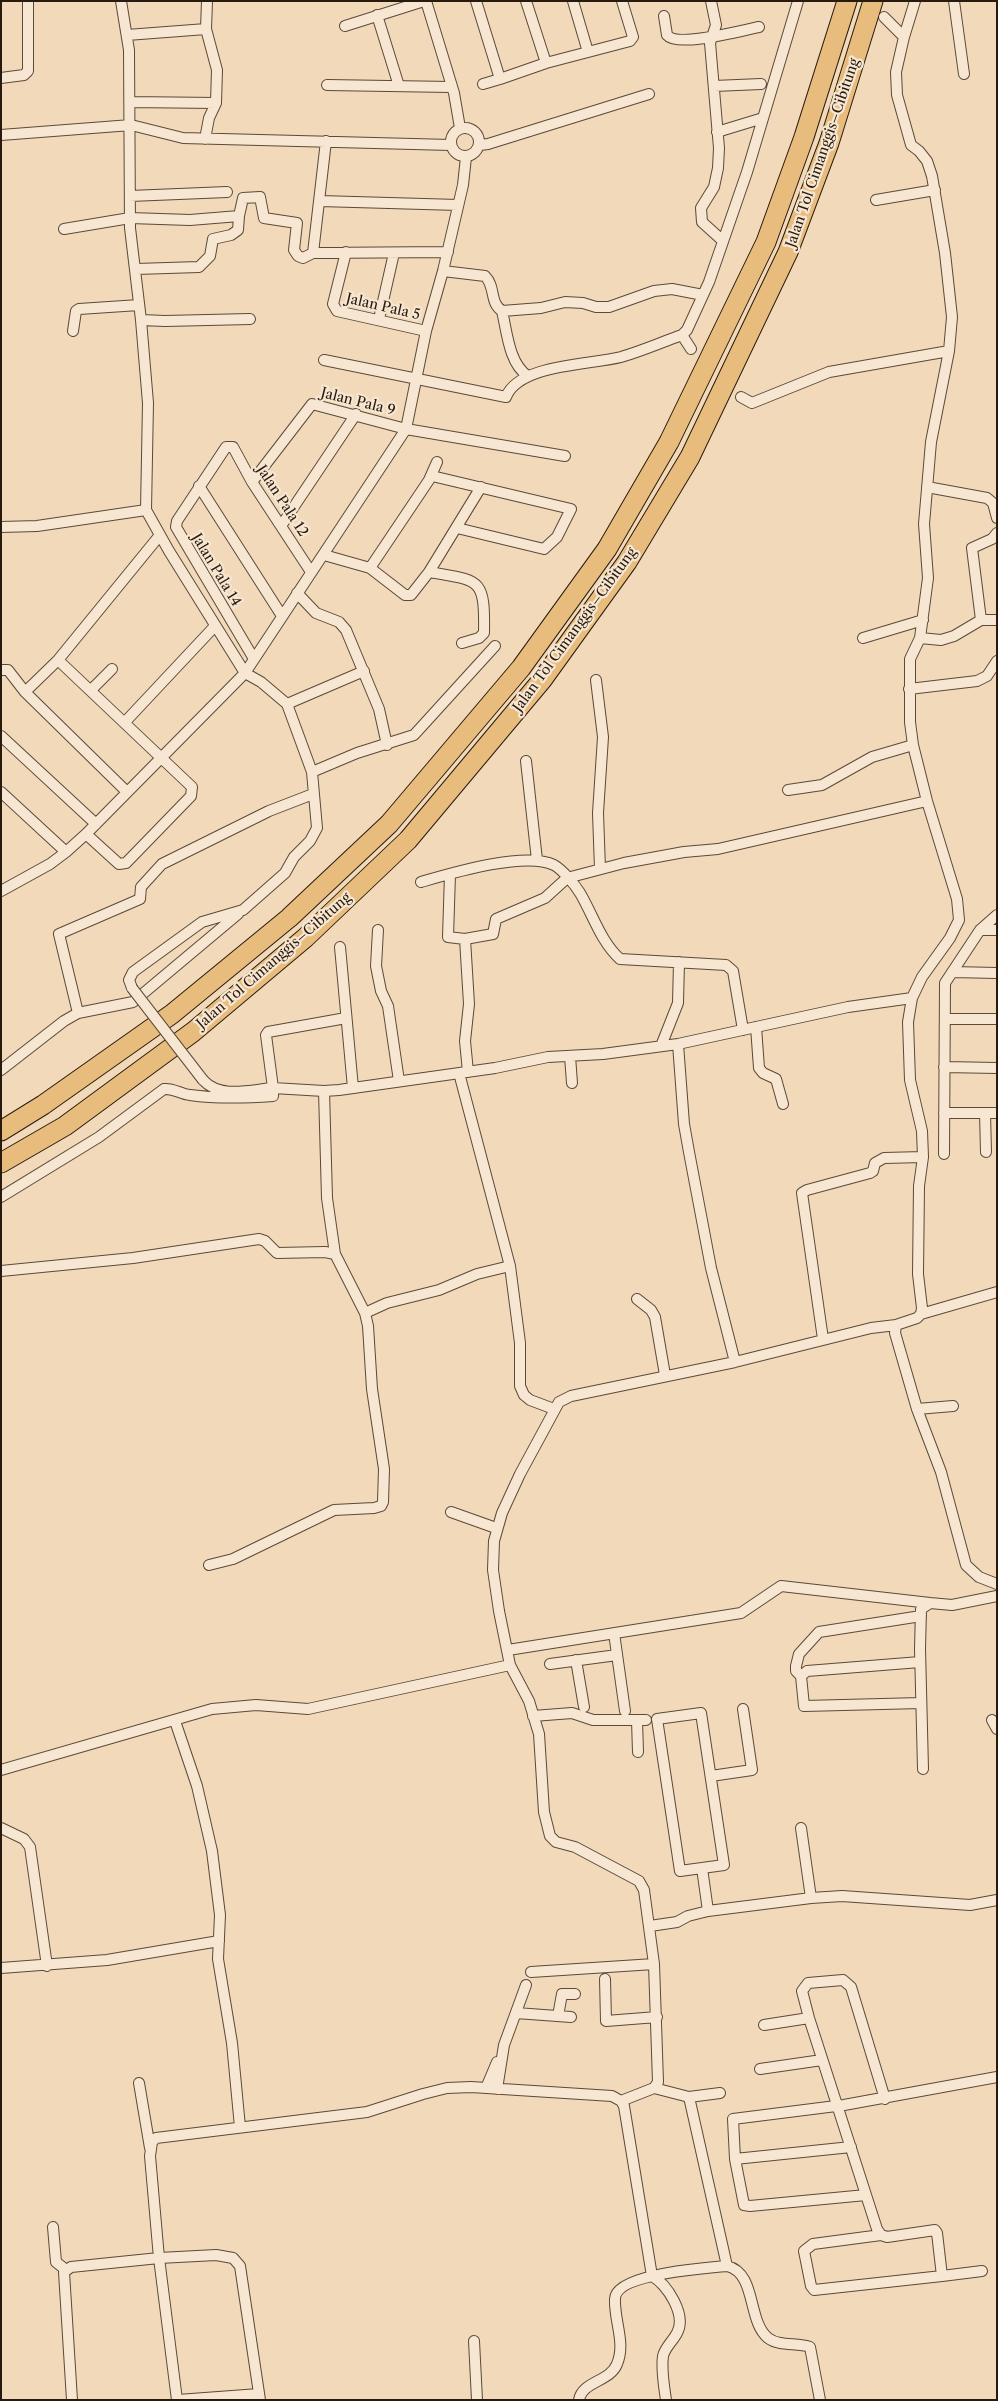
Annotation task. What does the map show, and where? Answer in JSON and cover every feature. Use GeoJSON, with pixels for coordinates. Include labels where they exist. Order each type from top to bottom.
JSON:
{"type":"FeatureCollection","features":[{"type":"Feature","properties":{"kind":"highway","name":"Jalan Tol Cimanggis–Cibitung"},"geometry":{"type":"LineString","coordinates":[[1,1131],[44,1105],[172,1014],[289,918],[389,824],[521,668],[607,549],[669,442],[766,242],[804,137],[847,1]]}},
{"type":"Feature","properties":{"kind":"highway","name":"Jalan Tol Cimanggis–Cibitung"},"geometry":{"type":"LineString","coordinates":[[1,1163],[64,1126],[193,1032],[305,938],[408,840],[542,680],[627,562],[690,458],[788,252],[878,9]]}},
{"type":"Feature","properties":{"kind":"street"},"geometry":{"type":"LineString","coordinates":[[1,78],[24,75],[28,71],[28,1]]}},
{"type":"Feature","properties":{"kind":"street"},"geometry":{"type":"LineString","coordinates":[[1,1070],[64,1021],[78,1013],[133,1002],[285,873],[294,857],[310,841],[317,828],[312,772],[288,704],[261,682],[245,673],[146,510],[148,403],[142,320],[138,305],[130,218],[131,125],[127,35],[121,1]]}},
{"type":"Feature","properties":{"kind":"street"},"geometry":{"type":"LineString","coordinates":[[205,139],[209,118],[216,103],[217,70],[206,30],[207,1]]}},
{"type":"Feature","properties":{"kind":"street"},"geometry":{"type":"LineString","coordinates":[[345,26],[425,1],[451,87],[460,128]]}},
{"type":"Feature","properties":{"kind":"street"},"geometry":{"type":"LineString","coordinates":[[476,1],[500,79]]}},
{"type":"Feature","properties":{"kind":"street"},"geometry":{"type":"LineString","coordinates":[[526,1],[546,63]]}},
{"type":"Feature","properties":{"kind":"street"},"geometry":{"type":"LineString","coordinates":[[573,1],[588,52]]}},
{"type":"Feature","properties":{"kind":"street"},"geometry":{"type":"LineString","coordinates":[[483,84],[546,63],[632,40],[622,1]]}},
{"type":"Feature","properties":{"kind":"street"},"geometry":{"type":"LineString","coordinates":[[711,1],[716,25],[710,37],[718,168],[714,187],[701,208],[702,222],[723,241]]}},
{"type":"Feature","properties":{"kind":"street"},"geometry":{"type":"LineString","coordinates":[[324,360],[506,397],[514,384],[528,376],[620,357],[682,334],[688,330],[723,241],[798,1]]}},
{"type":"Feature","properties":{"kind":"street"},"geometry":{"type":"LineString","coordinates":[[915,1],[896,72],[898,95],[911,145],[927,161],[935,190],[946,253],[952,317],[949,351],[932,442],[927,487],[924,524],[928,578],[920,638],[910,659],[909,689],[913,745],[927,801],[957,899],[959,920],[950,938],[922,977],[912,998],[907,1040],[910,1080],[922,1130],[923,1157],[918,1219],[921,1314]]}},
{"type":"Feature","properties":{"kind":"street"},"geometry":{"type":"LineString","coordinates":[[954,1],[964,74]]}},
{"type":"Feature","properties":{"kind":"street"},"geometry":{"type":"LineString","coordinates":[[878,9],[904,37]]}},
{"type":"Feature","properties":{"kind":"street"},"geometry":{"type":"LineString","coordinates":[[377,16],[399,86]]}},
{"type":"Feature","properties":{"kind":"street"},"geometry":{"type":"LineString","coordinates":[[664,16],[669,38],[710,37],[759,26]]}},
{"type":"Feature","properties":{"kind":"street"},"geometry":{"type":"LineString","coordinates":[[127,35],[206,30]]}},
{"type":"Feature","properties":{"kind":"street"},"geometry":{"type":"LineString","coordinates":[[714,86],[761,84]]}},
{"type":"Feature","properties":{"kind":"street"},"geometry":{"type":"LineString","coordinates":[[327,85],[451,87]]}},
{"type":"Feature","properties":{"kind":"street"},"geometry":{"type":"LineString","coordinates":[[480,144],[488,144],[649,94]]}},
{"type":"Feature","properties":{"kind":"street"},"geometry":{"type":"LineString","coordinates":[[130,102],[216,103]]}},
{"type":"Feature","properties":{"kind":"street"},"geometry":{"type":"LineString","coordinates":[[717,132],[763,118]]}},
{"type":"Feature","properties":{"kind":"street"},"geometry":{"type":"LineString","coordinates":[[1,135],[131,125],[183,138],[451,145]]}},
{"type":"Feature","properties":{"kind":"street"},"geometry":{"type":"LineString","coordinates":[[460,128],[470,128],[478,134],[480,144],[475,154],[466,157],[456,154],[451,145],[452,135],[460,128]]}},
{"type":"Feature","properties":{"kind":"street"},"geometry":{"type":"LineString","coordinates":[[313,253],[326,141]]}},
{"type":"Feature","properties":{"kind":"street"},"geometry":{"type":"LineString","coordinates":[[1,890],[44,868],[66,852],[245,673],[406,429],[426,331],[448,252],[466,157]]}},
{"type":"Feature","properties":{"kind":"street"},"geometry":{"type":"LineString","coordinates":[[876,200],[935,190]]}},
{"type":"Feature","properties":{"kind":"street"},"geometry":{"type":"LineString","coordinates":[[130,196],[227,192]]}},
{"type":"Feature","properties":{"kind":"street"},"geometry":{"type":"LineString","coordinates":[[136,269],[199,267],[210,256],[213,239],[231,235],[238,230],[243,198],[260,197],[265,219],[297,223],[294,250],[298,256],[303,258],[313,253],[448,252]]}},
{"type":"Feature","properties":{"kind":"street"},"geometry":{"type":"LineString","coordinates":[[320,201],[458,205]]}},
{"type":"Feature","properties":{"kind":"street"},"geometry":{"type":"LineString","coordinates":[[64,228],[130,218],[190,220],[239,216]]}},
{"type":"Feature","properties":{"kind":"street","name":"Jalan Pala 5"},"geometry":{"type":"LineString","coordinates":[[346,252],[333,304],[337,311],[426,331]]}},
{"type":"Feature","properties":{"kind":"street"},"geometry":{"type":"LineString","coordinates":[[379,319],[394,253]]}},
{"type":"Feature","properties":{"kind":"street"},"geometry":{"type":"LineString","coordinates":[[443,271],[485,276],[491,286],[494,304],[502,311],[515,361],[520,370],[528,376]]}},
{"type":"Feature","properties":{"kind":"street"},"geometry":{"type":"LineString","coordinates":[[502,311],[541,308],[565,302],[583,303],[596,307],[609,306],[654,291],[672,289],[703,295]]}},
{"type":"Feature","properties":{"kind":"street"},"geometry":{"type":"LineString","coordinates":[[73,331],[76,311],[79,309],[138,305]]}},
{"type":"Feature","properties":{"kind":"street"},"geometry":{"type":"LineString","coordinates":[[142,320],[165,322],[250,319]]}},
{"type":"Feature","properties":{"kind":"street"},"geometry":{"type":"LineString","coordinates":[[682,334],[691,349]]}},
{"type":"Feature","properties":{"kind":"street"},"geometry":{"type":"LineString","coordinates":[[741,397],[752,403],[829,372],[949,351]]}},
{"type":"Feature","properties":{"kind":"street","name":"Jalan Pala 9"},"geometry":{"type":"LineString","coordinates":[[252,482],[312,404],[356,414],[406,429],[565,456]]}},
{"type":"Feature","properties":{"kind":"street"},"geometry":{"type":"LineString","coordinates":[[282,526],[356,414]]}},
{"type":"Feature","properties":{"kind":"street","name":"Jalan Pala 12"},"geometry":{"type":"LineString","coordinates":[[229,446],[233,447],[252,482],[312,572]]}},
{"type":"Feature","properties":{"kind":"street","name":"Jalan Pala 14"},"geometry":{"type":"LineString","coordinates":[[229,446],[224,449],[177,521],[178,533],[254,659]]}},
{"type":"Feature","properties":{"kind":"street"},"geometry":{"type":"LineString","coordinates":[[370,568],[432,476],[437,462]]}},
{"type":"Feature","properties":{"kind":"street"},"geometry":{"type":"LineString","coordinates":[[432,476],[571,509],[557,537],[544,549],[457,528]]}},
{"type":"Feature","properties":{"kind":"street"},"geometry":{"type":"LineString","coordinates":[[200,486],[282,616]]}},
{"type":"Feature","properties":{"kind":"street"},"geometry":{"type":"LineString","coordinates":[[324,555],[370,568],[405,595],[411,595],[416,592],[482,487]]}},
{"type":"Feature","properties":{"kind":"street"},"geometry":{"type":"LineString","coordinates":[[927,487],[987,498],[993,503],[997,518]]}},
{"type":"Feature","properties":{"kind":"street"},"geometry":{"type":"LineString","coordinates":[[1,527],[37,526],[146,510]]}},
{"type":"Feature","properties":{"kind":"street"},"geometry":{"type":"LineString","coordinates":[[980,620],[972,548],[992,539],[997,533]]}},
{"type":"Feature","properties":{"kind":"street"},"geometry":{"type":"LineString","coordinates":[[25,692],[58,660],[160,535]]}},
{"type":"Feature","properties":{"kind":"street"},"geometry":{"type":"LineString","coordinates":[[429,572],[470,579],[478,584],[481,591],[484,633],[479,638],[462,643]]}},
{"type":"Feature","properties":{"kind":"street"},"geometry":{"type":"LineString","coordinates":[[297,593],[316,613],[334,620],[342,626],[364,670],[380,709],[386,745]]}},
{"type":"Feature","properties":{"kind":"street"},"geometry":{"type":"LineString","coordinates":[[864,638],[923,620]]}},
{"type":"Feature","properties":{"kind":"street"},"geometry":{"type":"LineString","coordinates":[[920,638],[941,640],[954,636],[980,620],[997,620]]}},
{"type":"Feature","properties":{"kind":"street"},"geometry":{"type":"LineString","coordinates":[[125,722],[215,626]]}},
{"type":"Feature","properties":{"kind":"street"},"geometry":{"type":"LineString","coordinates":[[312,772],[357,753],[414,735],[495,646]]}},
{"type":"Feature","properties":{"kind":"street"},"geometry":{"type":"LineString","coordinates":[[58,660],[191,784],[193,791],[130,860],[122,865],[86,834]]}},
{"type":"Feature","properties":{"kind":"street"},"geometry":{"type":"LineString","coordinates":[[909,689],[977,681],[987,676],[997,661]]}},
{"type":"Feature","properties":{"kind":"street"},"geometry":{"type":"LineString","coordinates":[[91,690],[112,669]]}},
{"type":"Feature","properties":{"kind":"street"},"geometry":{"type":"LineString","coordinates":[[1,670],[8,670],[25,692],[126,791]]}},
{"type":"Feature","properties":{"kind":"street"},"geometry":{"type":"LineString","coordinates":[[288,704],[364,670]]}},
{"type":"Feature","properties":{"kind":"street"},"geometry":{"type":"LineString","coordinates":[[596,680],[604,737],[598,813],[600,870]]}},
{"type":"Feature","properties":{"kind":"street"},"geometry":{"type":"LineString","coordinates":[[1,736],[96,824]]}},
{"type":"Feature","properties":{"kind":"street"},"geometry":{"type":"LineString","coordinates":[[788,790],[822,785],[872,757],[913,745]]}},
{"type":"Feature","properties":{"kind":"street"},"geometry":{"type":"LineString","coordinates":[[526,761],[537,860]]}},
{"type":"Feature","properties":{"kind":"street"},"geometry":{"type":"LineString","coordinates":[[1,792],[66,852]]}},
{"type":"Feature","properties":{"kind":"street"},"geometry":{"type":"LineString","coordinates":[[78,1013],[59,934],[140,899],[141,888],[162,864],[269,811],[313,794]]}},
{"type":"Feature","properties":{"kind":"street"},"geometry":{"type":"LineString","coordinates":[[450,874],[448,937],[465,939],[493,934],[496,919],[545,898],[567,878],[684,852],[718,849],[927,801]]}},
{"type":"Feature","properties":{"kind":"street"},"geometry":{"type":"LineString","coordinates":[[421,882],[478,867],[537,860],[555,866],[578,891],[610,950],[620,959],[726,965],[732,971],[743,1030]]}},
{"type":"Feature","properties":{"kind":"street"},"geometry":{"type":"LineString","coordinates":[[243,910],[202,922],[132,972],[129,980],[132,988],[202,1080],[216,1091],[233,1092],[273,1088],[324,1092],[463,1073],[548,1057],[603,1054],[678,1044],[848,1007],[912,998]]}},
{"type":"Feature","properties":{"kind":"street"},"geometry":{"type":"LineString","coordinates":[[944,1154],[945,982],[980,930],[997,915]]}},
{"type":"Feature","properties":{"kind":"street"},"geometry":{"type":"LineString","coordinates":[[378,930],[376,966],[388,1006],[399,1081]]}},
{"type":"Feature","properties":{"kind":"street"},"geometry":{"type":"LineString","coordinates":[[980,930],[997,930]]}},
{"type":"Feature","properties":{"kind":"street"},"geometry":{"type":"LineString","coordinates":[[465,939],[469,1004],[464,1041],[463,1073],[510,1266],[520,1343],[520,1386],[524,1395],[530,1400],[554,1409]]}},
{"type":"Feature","properties":{"kind":"street"},"geometry":{"type":"LineString","coordinates":[[340,947],[353,1088]]}},
{"type":"Feature","properties":{"kind":"street"},"geometry":{"type":"LineString","coordinates":[[661,1046],[678,1003],[679,962]]}},
{"type":"Feature","properties":{"kind":"street"},"geometry":{"type":"LineString","coordinates":[[952,972],[997,973]]}},
{"type":"Feature","properties":{"kind":"street"},"geometry":{"type":"LineString","coordinates":[[1,1197],[99,1137],[164,1089],[172,1088],[187,1095],[232,1099],[273,1096],[266,1035],[268,1032],[346,1018]]}},
{"type":"Feature","properties":{"kind":"street"},"geometry":{"type":"LineString","coordinates":[[945,1019],[997,1019]]}},
{"type":"Feature","properties":{"kind":"street"},"geometry":{"type":"LineString","coordinates":[[756,1027],[759,1068],[763,1074],[776,1079],[783,1104]]}},
{"type":"Feature","properties":{"kind":"street"},"geometry":{"type":"LineString","coordinates":[[678,1044],[684,1124],[689,1152],[711,1268],[735,1362]]}},
{"type":"Feature","properties":{"kind":"street"},"geometry":{"type":"LineString","coordinates":[[570,1056],[572,1083]]}},
{"type":"Feature","properties":{"kind":"street"},"geometry":{"type":"LineString","coordinates":[[944,1067],[997,1068]]}},
{"type":"Feature","properties":{"kind":"street"},"geometry":{"type":"LineString","coordinates":[[209,1565],[233,1559],[334,1510],[374,1508],[383,1502],[384,1469],[380,1449],[369,1332],[365,1313],[335,1254],[327,1198],[324,1092]]}},
{"type":"Feature","properties":{"kind":"street"},"geometry":{"type":"LineString","coordinates":[[944,1113],[997,1113]]}},
{"type":"Feature","properties":{"kind":"street"},"geometry":{"type":"LineString","coordinates":[[985,1113],[986,1152]]}},
{"type":"Feature","properties":{"kind":"street"},"geometry":{"type":"LineString","coordinates":[[823,1339],[802,1194],[807,1190],[870,1173],[873,1171],[875,1163],[884,1158],[923,1157]]}},
{"type":"Feature","properties":{"kind":"street"},"geometry":{"type":"LineString","coordinates":[[1,1271],[133,1258],[259,1239],[265,1241],[277,1253],[325,1252],[335,1254]]}},
{"type":"Feature","properties":{"kind":"street"},"geometry":{"type":"LineString","coordinates":[[365,1313],[387,1303],[439,1290],[477,1274],[510,1266]]}},
{"type":"Feature","properties":{"kind":"street"},"geometry":{"type":"LineString","coordinates":[[621,2101],[654,2088],[658,2082],[657,2017],[650,1926],[644,1890],[639,1881],[575,1846],[556,1842],[550,1836],[544,1812],[539,1734],[518,1677],[510,1665],[493,1570],[496,1528],[520,1474],[554,1409],[560,1402],[571,1396],[735,1362],[870,1328],[896,1326],[917,1318],[921,1314],[997,1292]]}},
{"type":"Feature","properties":{"kind":"street"},"geometry":{"type":"LineString","coordinates":[[637,1299],[651,1310],[655,1317],[665,1375]]}},
{"type":"Feature","properties":{"kind":"street"},"geometry":{"type":"LineString","coordinates":[[896,1326],[895,1333],[918,1409],[941,1472],[966,1565],[979,1578],[997,1584]]}},
{"type":"Feature","properties":{"kind":"street"},"geometry":{"type":"LineString","coordinates":[[918,1409],[953,1406]]}},
{"type":"Feature","properties":{"kind":"street"},"geometry":{"type":"LineString","coordinates":[[451,1512],[496,1528]]}},
{"type":"Feature","properties":{"kind":"street"},"geometry":{"type":"LineString","coordinates":[[508,1650],[741,1613],[781,1586],[952,1605],[997,1596]]}},
{"type":"Feature","properties":{"kind":"street"},"geometry":{"type":"LineString","coordinates":[[923,1769],[920,1662],[921,1616],[922,1609],[930,1603]]}},
{"type":"Feature","properties":{"kind":"street"},"geometry":{"type":"LineString","coordinates":[[921,1616],[819,1632],[799,1654],[796,1666],[796,1671],[801,1676],[804,1706],[921,1703]]}},
{"type":"Feature","properties":{"kind":"street"},"geometry":{"type":"LineString","coordinates":[[614,1633],[625,1711]]}},
{"type":"Feature","properties":{"kind":"street"},"geometry":{"type":"LineString","coordinates":[[550,1664],[617,1655]]}},
{"type":"Feature","properties":{"kind":"street"},"geometry":{"type":"LineString","coordinates":[[576,1660],[584,1707]]}},
{"type":"Feature","properties":{"kind":"street"},"geometry":{"type":"LineString","coordinates":[[801,1676],[807,1670],[920,1662]]}},
{"type":"Feature","properties":{"kind":"street"},"geometry":{"type":"LineString","coordinates":[[1,1770],[212,1709],[256,1705],[308,1709],[396,1688],[510,1665]]}},
{"type":"Feature","properties":{"kind":"street"},"geometry":{"type":"LineString","coordinates":[[711,1776],[752,1770],[743,1709]]}},
{"type":"Feature","properties":{"kind":"street"},"geometry":{"type":"LineString","coordinates":[[533,1716],[572,1713],[593,1720],[641,1720],[638,1752]]}},
{"type":"Feature","properties":{"kind":"street"},"geometry":{"type":"LineString","coordinates":[[701,1713],[711,1776],[724,1865],[680,1872],[657,1720],[701,1713]]}},
{"type":"Feature","properties":{"kind":"street"},"geometry":{"type":"LineString","coordinates":[[175,1721],[197,1786],[212,1851],[220,1915],[219,1968],[232,2043],[240,2127]]}},
{"type":"Feature","properties":{"kind":"street"},"geometry":{"type":"LineString","coordinates":[[1,1828],[24,1840],[30,1847],[48,1966]]}},
{"type":"Feature","properties":{"kind":"street"},"geometry":{"type":"LineString","coordinates":[[801,1828],[811,1898]]}},
{"type":"Feature","properties":{"kind":"street"},"geometry":{"type":"LineString","coordinates":[[702,1868],[708,1911]]}},
{"type":"Feature","properties":{"kind":"street"},"geometry":{"type":"LineString","coordinates":[[650,1926],[677,1922],[688,1916],[708,1911],[811,1898],[842,1896],[970,1905],[997,1900]]}},
{"type":"Feature","properties":{"kind":"street"},"geometry":{"type":"LineString","coordinates":[[1,1968],[48,1966],[107,1960],[219,1942]]}},
{"type":"Feature","properties":{"kind":"street"},"geometry":{"type":"LineString","coordinates":[[531,1972],[654,1964]]}},
{"type":"Feature","properties":{"kind":"street"},"geometry":{"type":"LineString","coordinates":[[605,1979],[606,2021],[657,2017]]}},
{"type":"Feature","properties":{"kind":"street"},"geometry":{"type":"LineString","coordinates":[[881,2235],[877,2229],[839,2115],[839,2106],[809,2018],[802,1990],[805,1986],[808,1984],[843,1980],[851,1987],[885,2099]]}},
{"type":"Feature","properties":{"kind":"street"},"geometry":{"type":"LineString","coordinates":[[491,2089],[504,2044],[526,1985]]}},
{"type":"Feature","properties":{"kind":"street"},"geometry":{"type":"LineString","coordinates":[[558,2016],[562,1994],[575,1994]]}},
{"type":"Feature","properties":{"kind":"street"},"geometry":{"type":"LineString","coordinates":[[516,2013],[572,2017]]}},
{"type":"Feature","properties":{"kind":"street"},"geometry":{"type":"LineString","coordinates":[[764,2025],[809,2018]]}},
{"type":"Feature","properties":{"kind":"street"},"geometry":{"type":"LineString","coordinates":[[760,2069],[822,2060]]}},
{"type":"Feature","properties":{"kind":"street"},"geometry":{"type":"LineString","coordinates":[[866,2195],[744,2205],[735,2159],[732,2122],[737,2117],[885,2099],[997,2077]]}},
{"type":"Feature","properties":{"kind":"street"},"geometry":{"type":"LineString","coordinates":[[72,2400],[64,2281],[66,2270],[71,2267],[159,2258],[216,2255],[229,2256],[237,2262],[241,2272],[259,2397],[178,2400],[159,2258],[150,2148],[139,2083]]}},
{"type":"Feature","properties":{"kind":"street"},"geometry":{"type":"LineString","coordinates":[[150,2148],[156,2138],[162,2136],[367,2112],[447,2088],[612,2096],[621,2101],[624,2106],[652,2276]]}},
{"type":"Feature","properties":{"kind":"street"},"geometry":{"type":"LineString","coordinates":[[654,2088],[689,2097],[720,2093]]}},
{"type":"Feature","properties":{"kind":"street"},"geometry":{"type":"LineString","coordinates":[[689,2097],[727,2266]]}},
{"type":"Feature","properties":{"kind":"street"},"geometry":{"type":"LineString","coordinates":[[735,2159],[851,2147]]}},
{"type":"Feature","properties":{"kind":"street"},"geometry":{"type":"LineString","coordinates":[[53,2227],[56,2262],[66,2270]]}},
{"type":"Feature","properties":{"kind":"street"},"geometry":{"type":"LineString","coordinates":[[942,2276],[937,2233],[935,2230],[813,2244],[807,2246],[804,2251],[814,2290],[942,2276],[982,2271]]}},
{"type":"Feature","properties":{"kind":"street"},"geometry":{"type":"LineString","coordinates":[[579,2400],[583,2391],[607,2376],[617,2366],[620,2336],[615,2298],[617,2291],[623,2286],[652,2276],[727,2266],[735,2268],[744,2278],[755,2312],[768,2338],[776,2342],[810,2347],[820,2400]]}},
{"type":"Feature","properties":{"kind":"street"},"geometry":{"type":"LineString","coordinates":[[652,2276],[662,2281],[670,2292],[679,2321],[678,2333],[663,2357],[666,2400]]}},
{"type":"Feature","properties":{"kind":"street"},"geometry":{"type":"LineString","coordinates":[[474,2341],[477,2400]]}}]}
